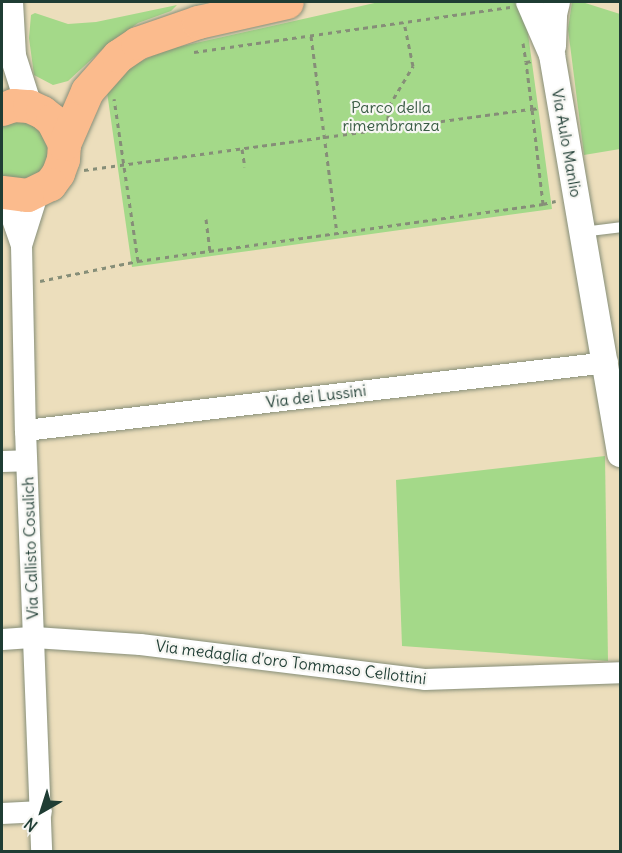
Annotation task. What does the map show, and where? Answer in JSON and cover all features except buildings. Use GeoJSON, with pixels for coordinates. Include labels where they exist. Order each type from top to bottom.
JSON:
{"type":"FeatureCollection","features":[{"type":"Feature","properties":{"kind":"main road"},"geometry":{"type":"LineString","coordinates":[[18,106],[100,92],[118,56],[137,43],[198,22],[287,2]]}},
{"type":"Feature","properties":{"kind":"main road","name":"Via Callisto Cosulich"},"geometry":{"type":"LineString","coordinates":[[2,193],[27,195],[50,184],[58,173],[63,159],[71,157],[100,92]]}},
{"type":"Feature","properties":{"kind":"main road"},"geometry":{"type":"LineString","coordinates":[[18,106],[52,120],[71,157]]}},
{"type":"Feature","properties":{"kind":"street"},"geometry":{"type":"LineString","coordinates":[[10,2],[18,106]]}},
{"type":"Feature","properties":{"kind":"street","name":"Via Aulo Manlio"},"geometry":{"type":"LineString","coordinates":[[544,62],[557,2]]}},
{"type":"Feature","properties":{"kind":"street","name":"Via Aulo Manlio"},"geometry":{"type":"LineString","coordinates":[[523,4],[544,62],[582,232],[616,398],[621,453]]}},
{"type":"Feature","properties":{"kind":"street","name":"Via Callisto Cosulich"},"geometry":{"type":"LineString","coordinates":[[38,191],[21,245],[21,285],[41,852]]}},
{"type":"Feature","properties":{"kind":"street","name":"Via Callisto Cosulich"},"geometry":{"type":"LineString","coordinates":[[2,193],[21,245]]}},
{"type":"Feature","properties":{"kind":"street","name":"Via dei Lussini"},"geometry":{"type":"LineString","coordinates":[[25,430],[607,362]]}},
{"type":"Feature","properties":{"kind":"street"},"geometry":{"type":"LineString","coordinates":[[2,461],[26,460]]}},
{"type":"Feature","properties":{"kind":"street","name":"Via medaglia d'oro Tommaso Cellottini"},"geometry":{"type":"LineString","coordinates":[[2,639],[34,637],[140,644],[424,679],[621,672]]}},
{"type":"Feature","properties":{"kind":"street"},"geometry":{"type":"LineString","coordinates":[[2,813],[41,811]]}},
{"type":"Feature","properties":{"kind":"lane"},"geometry":{"type":"LineString","coordinates":[[582,232],[621,227]]}},
{"type":"Feature","properties":{"kind":"path"},"geometry":{"type":"LineString","coordinates":[[186,52],[523,4]]}},
{"type":"Feature","properties":{"kind":"path"},"geometry":{"type":"LineString","coordinates":[[387,129],[389,106],[413,66],[404,22]]}},
{"type":"Feature","properties":{"kind":"path"},"geometry":{"type":"LineString","coordinates":[[311,36],[337,233]]}},
{"type":"Feature","properties":{"kind":"path"},"geometry":{"type":"LineString","coordinates":[[522,40],[543,204]]}},
{"type":"Feature","properties":{"kind":"path"},"geometry":{"type":"LineString","coordinates":[[526,62],[544,62]]}},
{"type":"Feature","properties":{"kind":"path"},"geometry":{"type":"LineString","coordinates":[[100,92],[124,165],[138,261]]}},
{"type":"Feature","properties":{"kind":"path"},"geometry":{"type":"LineString","coordinates":[[71,157],[124,165],[532,110]]}},
{"type":"Feature","properties":{"kind":"path"},"geometry":{"type":"LineString","coordinates":[[242,149],[245,166]]}},
{"type":"Feature","properties":{"kind":"path"},"geometry":{"type":"LineString","coordinates":[[21,285],[138,261],[558,201]]}},
{"type":"Feature","properties":{"kind":"path"},"geometry":{"type":"LineString","coordinates":[[206,219],[210,251]]}},
{"type":"Feature","properties":{"kind":"green space","name":"Parco della rimembranza"},"geometry":{"type":"Polygon","coordinates":[[[379,2],[518,3],[526,19],[552,209],[132,267],[107,92],[119,77],[133,65],[152,56],[151,53],[379,2]]]}},
{"type":"Feature","properties":{"kind":"green space"},"geometry":{"type":"Polygon","coordinates":[[[572,2],[582,2],[620,14],[620,149],[584,155],[568,29],[572,2]]]}},
{"type":"Feature","properties":{"kind":"green space"},"geometry":{"type":"Polygon","coordinates":[[[177,5],[171,11],[138,23],[107,45],[68,81],[53,85],[34,75],[29,38],[31,15],[35,13],[68,24],[96,22],[177,5]]]}},
{"type":"Feature","properties":{"kind":"green space"},"geometry":{"type":"Polygon","coordinates":[[[24,113],[55,146],[41,178],[2,180],[2,117],[24,113]]]}},
{"type":"Feature","properties":{"kind":"green space"},"geometry":{"type":"Polygon","coordinates":[[[605,456],[608,661],[402,646],[396,480],[605,456]]]}}]}
